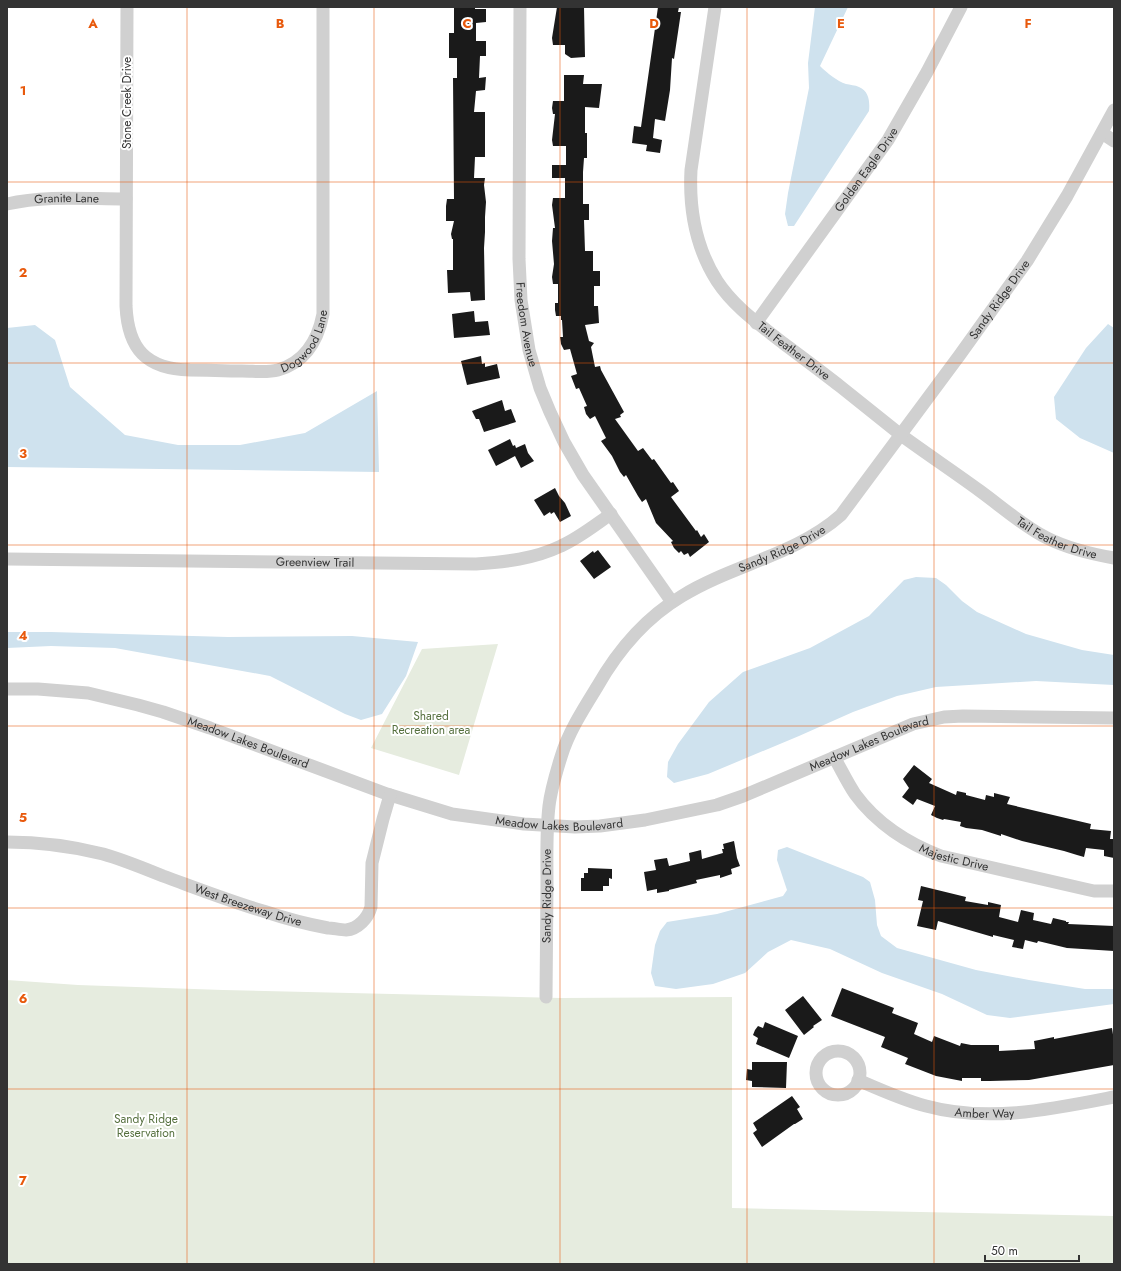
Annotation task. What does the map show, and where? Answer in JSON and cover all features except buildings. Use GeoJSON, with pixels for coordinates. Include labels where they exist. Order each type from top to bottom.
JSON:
{"type":"FeatureCollection","features":[{"type":"Feature","properties":{"kind":"street","name":"Stone Creek Drive"},"geometry":{"type":"LineString","coordinates":[[126,199],[127,7]]}},
{"type":"Feature","properties":{"kind":"street","name":"Dogwood Lane"},"geometry":{"type":"LineString","coordinates":[[126,199],[127,321],[133,342],[148,358],[163,366],[177,370],[265,371],[278,370],[290,365],[306,353],[312,346],[320,330],[323,314],[323,7]]}},
{"type":"Feature","properties":{"kind":"street","name":"Freedom Avenue"},"geometry":{"type":"LineString","coordinates":[[520,7],[519,259],[521,300],[529,350],[540,388],[564,442],[583,475],[672,602]]}},
{"type":"Feature","properties":{"kind":"street","name":"Tail Feather Drive"},"geometry":{"type":"LineString","coordinates":[[715,7],[691,170],[691,199],[696,229],[703,253],[718,282],[733,300],[756,323],[901,435],[1024,523],[1046,538],[1084,552],[1114,558]]}},
{"type":"Feature","properties":{"kind":"street","name":"Golden Eagle Drive"},"geometry":{"type":"LineString","coordinates":[[756,323],[888,140],[927,72],[961,7]]}},
{"type":"Feature","properties":{"kind":"street","name":"Sandy Ridge Drive"},"geometry":{"type":"LineString","coordinates":[[546,997],[548,826],[551,792],[561,755],[588,702],[608,668],[622,648],[639,629],[672,602],[699,587],[808,538],[829,526],[841,515],[1027,261],[1067,196],[1114,110]]}},
{"type":"Feature","properties":{"kind":"street"},"geometry":{"type":"LineString","coordinates":[[1102,133],[1114,141]]}},
{"type":"Feature","properties":{"kind":"street","name":"Granite Lane"},"geometry":{"type":"LineString","coordinates":[[7,204],[45,198],[126,199]]}},
{"type":"Feature","properties":{"kind":"street","name":"Greenview Trail"},"geometry":{"type":"LineString","coordinates":[[7,559],[461,564],[500,563],[549,552],[575,538],[611,514]]}},
{"type":"Feature","properties":{"kind":"street","name":"Meadow Lakes Boulevard"},"geometry":{"type":"LineString","coordinates":[[7,689],[38,689],[88,693],[163,712],[390,795],[452,814],[524,824],[575,827],[645,820],[717,805],[743,796],[913,724],[944,717],[1114,718]]}},
{"type":"Feature","properties":{"kind":"street","name":"Majestic Drive"},"geometry":{"type":"LineString","coordinates":[[834,757],[855,793],[870,811],[886,826],[920,847],[941,856],[1084,889],[1094,891],[1114,891]]}},
{"type":"Feature","properties":{"kind":"street","name":"West Breezeway Drive"},"geometry":{"type":"LineString","coordinates":[[7,842],[30,842],[58,845],[103,855],[126,862],[232,902],[288,919],[346,930],[361,923],[369,913],[371,907],[372,863],[382,819],[390,795]]}},
{"type":"Feature","properties":{"kind":"street","name":"Amber Way"},"geometry":{"type":"LineString","coordinates":[[858,1080],[927,1107],[946,1111],[969,1113],[1021,1113],[1114,1097]]}},
{"type":"Feature","properties":{"kind":"green space","name":"Shared Recreation area"},"geometry":{"type":"Polygon","coordinates":[[[498,644],[459,775],[371,748],[422,649],[498,644]]]}},
{"type":"Feature","properties":{"kind":"green space","name":"Sandy Ridge Reservation"},"geometry":{"type":"Polygon","coordinates":[[[7,980],[78,985],[223,990],[561,998],[732,997],[732,1208],[1114,1216],[1114,1264],[7,1264],[7,980]]]}},
{"type":"Feature","properties":{"kind":"water"},"geometry":{"type":"Polygon","coordinates":[[[815,7],[848,7],[820,66],[839,81],[857,86],[865,91],[869,101],[869,111],[794,226],[788,226],[785,214],[809,88],[808,63],[815,7]]]}},
{"type":"Feature","properties":{"kind":"water"},"geometry":{"type":"Polygon","coordinates":[[[1108,324],[1114,328],[1114,453],[1080,438],[1056,419],[1054,397],[1086,348],[1108,324]]]}},
{"type":"Feature","properties":{"kind":"water"},"geometry":{"type":"Polygon","coordinates":[[[35,325],[55,340],[70,387],[125,435],[178,445],[240,445],[305,433],[377,391],[379,472],[7,467],[7,328],[35,325]]]}},
{"type":"Feature","properties":{"kind":"water"},"geometry":{"type":"Polygon","coordinates":[[[916,577],[936,578],[977,612],[1026,634],[1082,650],[1114,655],[1114,685],[1036,681],[936,687],[897,696],[853,712],[708,774],[674,783],[667,777],[668,762],[678,744],[709,702],[743,672],[810,648],[869,616],[904,580],[916,577]]]}},
{"type":"Feature","properties":{"kind":"water"},"geometry":{"type":"Polygon","coordinates":[[[7,632],[228,637],[352,636],[418,642],[406,676],[382,714],[361,720],[345,714],[270,676],[115,648],[51,646],[7,648],[7,632]]]}},
{"type":"Feature","properties":{"kind":"water"},"geometry":{"type":"Polygon","coordinates":[[[787,847],[863,877],[870,882],[875,900],[877,925],[881,936],[897,948],[976,970],[1085,989],[1114,989],[1114,1004],[1010,1018],[987,1015],[942,994],[882,973],[830,949],[791,940],[768,952],[745,973],[713,984],[676,989],[655,986],[651,973],[655,945],[660,931],[667,922],[717,914],[783,896],[787,890],[777,860],[778,850],[787,847]]]}}]}
